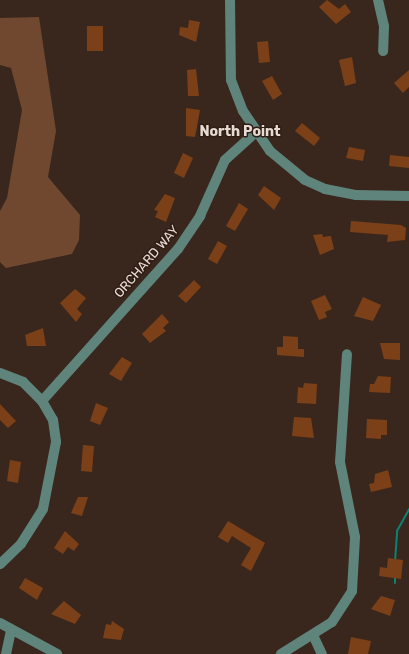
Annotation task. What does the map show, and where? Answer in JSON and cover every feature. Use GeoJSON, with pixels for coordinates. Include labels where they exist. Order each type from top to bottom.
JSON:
{"type":"FeatureCollection","features":[{"type":"Feature","properties":{"kind":"street"},"geometry":{"type":"LineString","coordinates":[[230,0],[231,80],[256,132],[285,166],[325,189],[356,195],[409,196]]}},
{"type":"Feature","properties":{"kind":"street"},"geometry":{"type":"LineString","coordinates":[[378,0],[384,26],[383,51]]}},
{"type":"Feature","properties":{"kind":"street","name":"ORCHARD WAY"},"geometry":{"type":"LineString","coordinates":[[42,400],[178,249],[200,216],[225,160],[256,132]]}},
{"type":"Feature","properties":{"kind":"street"},"geometry":{"type":"LineString","coordinates":[[281,654],[332,622],[352,591],[355,537],[340,462],[346,354]]}},
{"type":"Feature","properties":{"kind":"street"},"geometry":{"type":"LineString","coordinates":[[0,373],[23,382],[42,400],[53,420],[56,442],[50,486],[34,528],[0,564]]}},
{"type":"Feature","properties":{"kind":"street"},"geometry":{"type":"LineString","coordinates":[[0,623],[57,654]]}},
{"type":"Feature","properties":{"kind":"street"},"geometry":{"type":"LineString","coordinates":[[6,654],[12,630]]}},
{"type":"Feature","properties":{"kind":"street"},"geometry":{"type":"LineString","coordinates":[[313,635],[322,654]]}},
{"type":"Feature","properties":{"kind":"shaded area"},"geometry":{"type":"Polygon","coordinates":[[[39,17],[56,131],[48,177],[80,215],[79,240],[72,254],[6,268],[0,262],[0,211],[7,198],[22,110],[11,68],[0,65],[0,18],[39,17]]]}},
{"type":"Feature","properties":{"kind":"building"},"geometry":{"type":"Polygon","coordinates":[[[327,0],[339,9],[345,4],[351,12],[336,24],[319,7],[327,0]]]}},
{"type":"Feature","properties":{"kind":"building"},"geometry":{"type":"Polygon","coordinates":[[[189,20],[200,22],[196,42],[179,35],[180,27],[188,28],[189,20]]]}},
{"type":"Feature","properties":{"kind":"building"},"geometry":{"type":"Polygon","coordinates":[[[87,26],[103,26],[103,51],[87,51],[87,26]]]}},
{"type":"Feature","properties":{"kind":"building"},"geometry":{"type":"Polygon","coordinates":[[[268,41],[270,62],[259,63],[257,42],[268,41]]]}},
{"type":"Feature","properties":{"kind":"building"},"geometry":{"type":"Polygon","coordinates":[[[352,57],[356,83],[345,86],[339,60],[352,57]]]}},
{"type":"Feature","properties":{"kind":"building"},"geometry":{"type":"Polygon","coordinates":[[[196,69],[199,96],[188,96],[187,70],[196,69]]]}},
{"type":"Feature","properties":{"kind":"building"},"geometry":{"type":"Polygon","coordinates":[[[409,70],[409,87],[403,93],[394,83],[409,70]]]}},
{"type":"Feature","properties":{"kind":"building"},"geometry":{"type":"Polygon","coordinates":[[[272,76],[282,94],[273,100],[262,81],[272,76]]]}},
{"type":"Feature","properties":{"kind":"building"},"geometry":{"type":"Polygon","coordinates":[[[186,108],[200,110],[195,137],[186,136],[186,108]]]}},
{"type":"Feature","properties":{"kind":"building"},"geometry":{"type":"Polygon","coordinates":[[[302,123],[320,138],[314,146],[295,131],[302,123]]]}},
{"type":"Feature","properties":{"kind":"building"},"geometry":{"type":"Polygon","coordinates":[[[349,147],[365,150],[363,161],[346,158],[349,147]]]}},
{"type":"Feature","properties":{"kind":"building"},"geometry":{"type":"Polygon","coordinates":[[[183,153],[193,158],[184,178],[174,173],[183,153]]]}},
{"type":"Feature","properties":{"kind":"building"},"geometry":{"type":"Polygon","coordinates":[[[390,155],[409,157],[409,168],[389,166],[390,155]]]}},
{"type":"Feature","properties":{"kind":"building"},"geometry":{"type":"Polygon","coordinates":[[[264,186],[281,198],[274,210],[258,195],[264,186]]]}},
{"type":"Feature","properties":{"kind":"building"},"geometry":{"type":"Polygon","coordinates":[[[165,194],[175,198],[166,222],[155,217],[158,211],[154,210],[165,194]]]}},
{"type":"Feature","properties":{"kind":"building"},"geometry":{"type":"Polygon","coordinates":[[[239,203],[248,209],[235,231],[226,226],[239,203]]]}},
{"type":"Feature","properties":{"kind":"building"},"geometry":{"type":"Polygon","coordinates":[[[351,221],[401,225],[406,228],[405,240],[387,242],[388,235],[350,232],[351,221]]]}},
{"type":"Feature","properties":{"kind":"building"},"geometry":{"type":"Polygon","coordinates":[[[322,234],[323,237],[331,236],[334,249],[320,255],[313,235],[322,234]]]}},
{"type":"Feature","properties":{"kind":"building"},"geometry":{"type":"Polygon","coordinates":[[[218,241],[227,246],[217,264],[208,259],[218,241]]]}},
{"type":"Feature","properties":{"kind":"building"},"geometry":{"type":"Polygon","coordinates":[[[194,280],[201,287],[186,303],[178,296],[194,280]]]}},
{"type":"Feature","properties":{"kind":"building"},"geometry":{"type":"Polygon","coordinates":[[[75,289],[86,298],[77,309],[82,314],[76,322],[60,303],[75,289]]]}},
{"type":"Feature","properties":{"kind":"building"},"geometry":{"type":"Polygon","coordinates":[[[325,295],[332,309],[325,312],[327,317],[319,320],[311,301],[325,295]]]}},
{"type":"Feature","properties":{"kind":"building"},"geometry":{"type":"Polygon","coordinates":[[[363,297],[381,305],[373,321],[354,316],[363,297]]]}},
{"type":"Feature","properties":{"kind":"building"},"geometry":{"type":"Polygon","coordinates":[[[162,314],[169,322],[163,328],[166,331],[150,343],[142,334],[162,314]]]}},
{"type":"Feature","properties":{"kind":"building"},"geometry":{"type":"Polygon","coordinates":[[[43,328],[46,346],[27,346],[25,335],[43,328]]]}},
{"type":"Feature","properties":{"kind":"building"},"geometry":{"type":"Polygon","coordinates":[[[283,336],[298,337],[298,349],[304,349],[304,357],[277,355],[277,347],[283,347],[283,336]]]}},
{"type":"Feature","properties":{"kind":"building"},"geometry":{"type":"Polygon","coordinates":[[[380,343],[400,343],[400,360],[384,359],[380,343]]]}},
{"type":"Feature","properties":{"kind":"building"},"geometry":{"type":"Polygon","coordinates":[[[122,357],[132,363],[121,381],[109,374],[122,357]]]}},
{"type":"Feature","properties":{"kind":"building"},"geometry":{"type":"Polygon","coordinates":[[[378,376],[391,377],[390,393],[369,392],[370,384],[374,384],[378,376]]]}},
{"type":"Feature","properties":{"kind":"building"},"geometry":{"type":"Polygon","coordinates":[[[304,383],[317,384],[316,404],[297,403],[298,387],[303,388],[304,383]]]}},
{"type":"Feature","properties":{"kind":"building"},"geometry":{"type":"Polygon","coordinates":[[[96,403],[108,408],[100,425],[90,421],[96,403]]]}},
{"type":"Feature","properties":{"kind":"building"},"geometry":{"type":"Polygon","coordinates":[[[0,404],[16,421],[8,428],[0,420],[0,404]]]}},
{"type":"Feature","properties":{"kind":"building"},"geometry":{"type":"Polygon","coordinates":[[[294,417],[311,418],[314,438],[292,436],[294,417]]]}},
{"type":"Feature","properties":{"kind":"building"},"geometry":{"type":"Polygon","coordinates":[[[367,419],[387,420],[387,435],[381,435],[381,439],[366,438],[367,419]]]}},
{"type":"Feature","properties":{"kind":"building"},"geometry":{"type":"Polygon","coordinates":[[[83,445],[94,446],[92,472],[81,471],[83,445]]]}},
{"type":"Feature","properties":{"kind":"building"},"geometry":{"type":"Polygon","coordinates":[[[10,460],[21,462],[18,483],[7,481],[10,460]]]}},
{"type":"Feature","properties":{"kind":"building"},"geometry":{"type":"Polygon","coordinates":[[[388,470],[392,487],[371,492],[369,484],[374,483],[375,474],[388,470]]]}},
{"type":"Feature","properties":{"kind":"building"},"geometry":{"type":"Polygon","coordinates":[[[78,497],[88,497],[82,516],[71,513],[78,497]]]}},
{"type":"Feature","properties":{"kind":"building"},"geometry":{"type":"Polygon","coordinates":[[[228,521],[265,543],[251,571],[241,565],[251,548],[232,536],[228,543],[218,537],[228,521]]]}},
{"type":"Feature","properties":{"kind":"building"},"geometry":{"type":"Polygon","coordinates":[[[65,531],[79,544],[74,551],[68,547],[63,554],[54,548],[65,531]]]}},
{"type":"Feature","properties":{"kind":"building"},"geometry":{"type":"Polygon","coordinates":[[[388,558],[403,560],[401,579],[379,576],[380,567],[387,568],[388,558]]]}},
{"type":"Feature","properties":{"kind":"building"},"geometry":{"type":"Polygon","coordinates":[[[25,578],[43,588],[37,600],[19,588],[25,578]]]}},
{"type":"Feature","properties":{"kind":"building"},"geometry":{"type":"Polygon","coordinates":[[[381,596],[395,600],[390,616],[371,609],[381,596]]]}},
{"type":"Feature","properties":{"kind":"building"},"geometry":{"type":"Polygon","coordinates":[[[64,601],[81,615],[75,624],[51,614],[64,601]]]}},
{"type":"Feature","properties":{"kind":"building"},"geometry":{"type":"Polygon","coordinates":[[[112,621],[124,629],[121,640],[103,638],[106,624],[111,625],[112,621]]]}},
{"type":"Feature","properties":{"kind":"building"},"geometry":{"type":"Polygon","coordinates":[[[351,637],[371,641],[368,654],[348,654],[351,637]]]}},
{"type":"Feature","properties":{"kind":"waterway"},"geometry":{"type":"LineString","coordinates":[[395,562],[397,531],[409,509]]}},
{"type":"Feature","properties":{"kind":"waterway"},"geometry":{"type":"LineString","coordinates":[[395,576],[395,583]]}},
{"type":"Feature","properties":{"kind":"district","name":"North Point"},"geometry":{"type":"Point","coordinates":[240,132]}}]}
